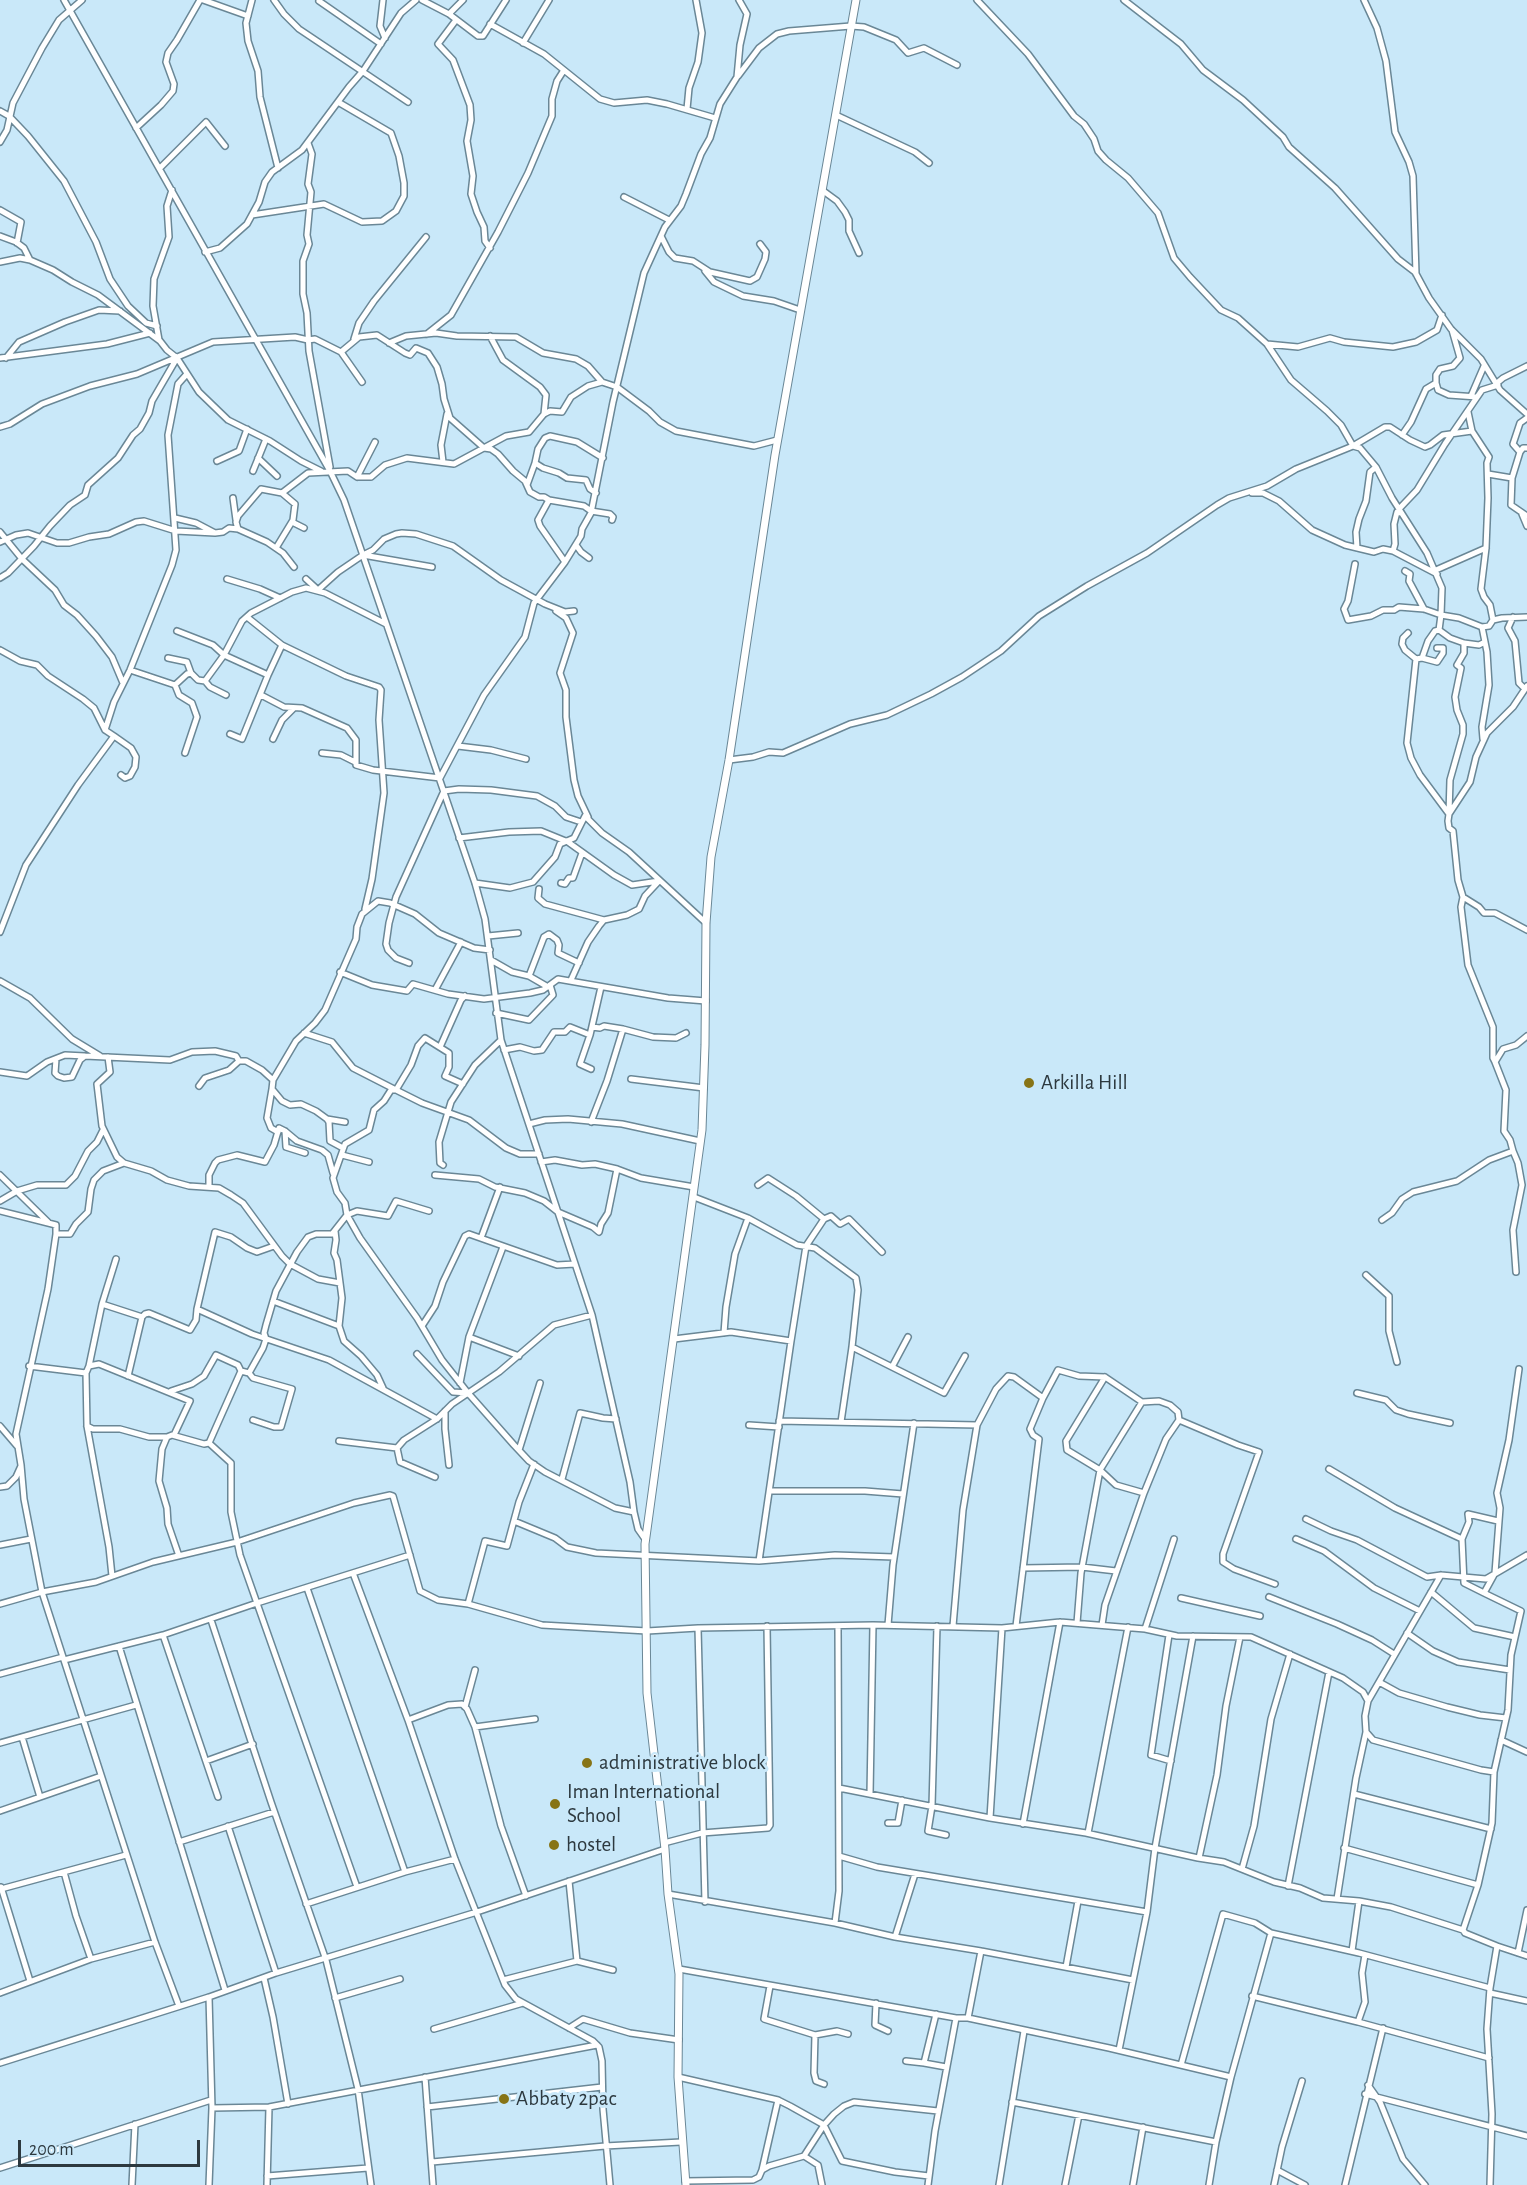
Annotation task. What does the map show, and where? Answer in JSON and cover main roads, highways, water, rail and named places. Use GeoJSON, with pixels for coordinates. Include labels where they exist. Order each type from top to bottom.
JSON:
{"type":"FeatureCollection","features":[{"type":"Feature","properties":{"kind":"place","name":"Arkilla Hill"},"geometry":{"type":"Point","coordinates":[1029,1083]}},
{"type":"Feature","properties":{"kind":"place","name":"administrative block"},"geometry":{"type":"Point","coordinates":[587,1763]}},
{"type":"Feature","properties":{"kind":"place","name":"Iman International School"},"geometry":{"type":"Point","coordinates":[555,1804]}},
{"type":"Feature","properties":{"kind":"place","name":"hostel"},"geometry":{"type":"Point","coordinates":[554,1845]}},
{"type":"Feature","properties":{"kind":"place","name":"Abbaty 2pac"},"geometry":{"type":"Point","coordinates":[504,2099]}}]}
